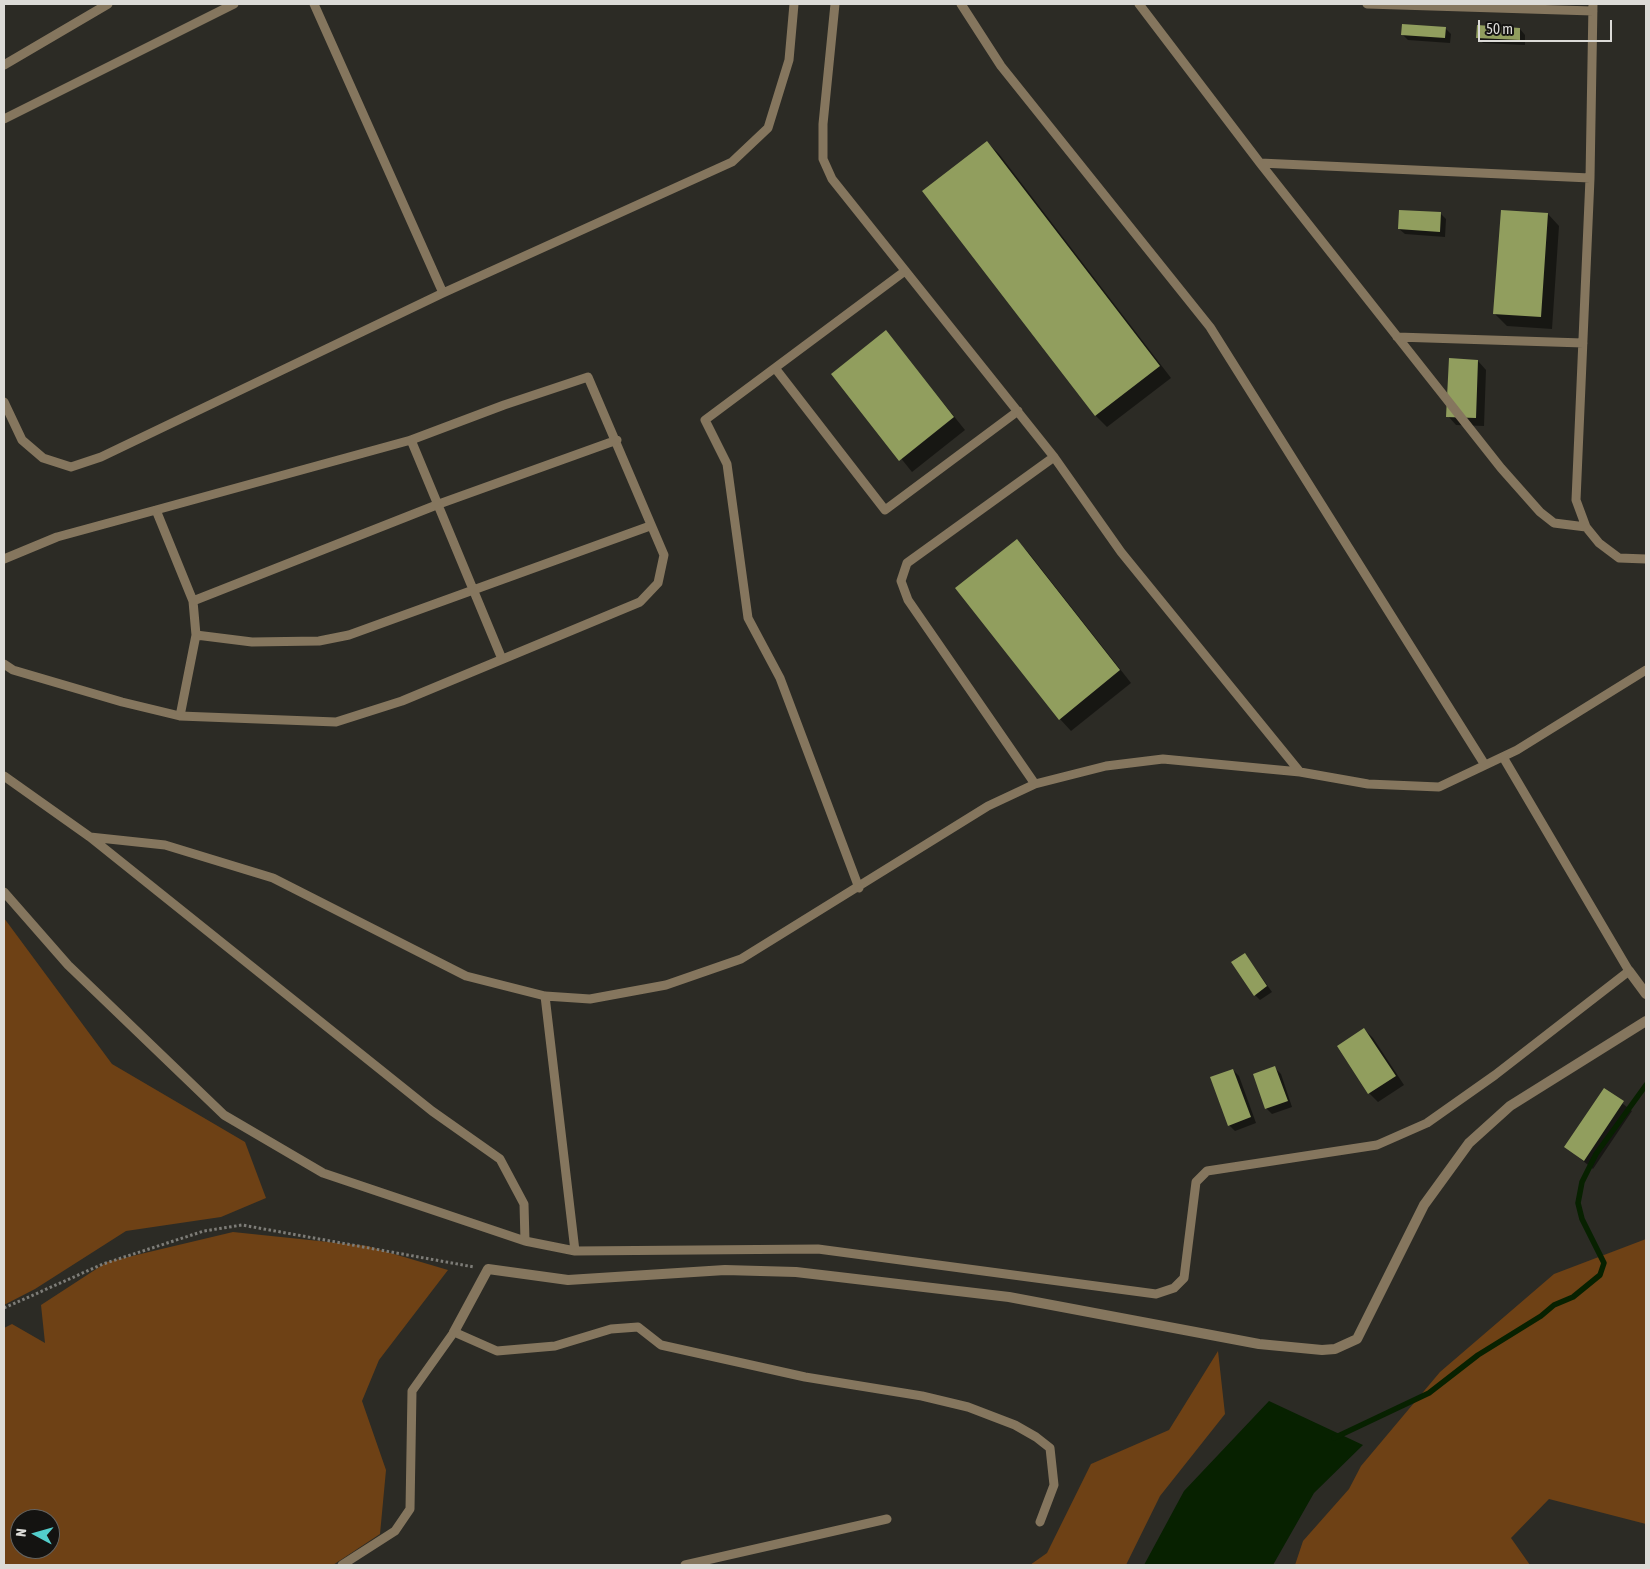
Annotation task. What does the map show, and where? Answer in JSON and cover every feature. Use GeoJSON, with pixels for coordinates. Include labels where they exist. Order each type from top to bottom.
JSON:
{"type":"FeatureCollection","features":[{"type":"Feature","properties":{"kind":"street"},"geometry":{"type":"LineString","coordinates":[[1629,970],[1646,994]]}},
{"type":"Feature","properties":{"kind":"street"},"geometry":{"type":"LineString","coordinates":[[454,1332],[488,1269],[568,1280],[725,1270],[796,1272],[1009,1297],[1259,1344],[1322,1350],[1335,1349],[1356,1338],[1424,1205],[1468,1143],[1510,1106],[1646,1021]]}},
{"type":"Feature","properties":{"kind":"lane"},"geometry":{"type":"LineString","coordinates":[[4,65],[108,4]]}},
{"type":"Feature","properties":{"kind":"lane"},"geometry":{"type":"LineString","coordinates":[[4,119],[234,4]]}},
{"type":"Feature","properties":{"kind":"lane"},"geometry":{"type":"LineString","coordinates":[[314,4],[443,293]]}},
{"type":"Feature","properties":{"kind":"lane"},"geometry":{"type":"LineString","coordinates":[[4,402],[22,440],[42,458],[71,467],[101,457],[443,293],[732,162],[768,128],[789,60],[794,4]]}},
{"type":"Feature","properties":{"kind":"lane"},"geometry":{"type":"LineString","coordinates":[[835,4],[823,124],[823,159],[832,179],[1054,457],[1121,552],[1300,772]]}},
{"type":"Feature","properties":{"kind":"lane"},"geometry":{"type":"LineString","coordinates":[[961,4],[1001,66],[1210,327],[1485,766]]}},
{"type":"Feature","properties":{"kind":"lane"},"geometry":{"type":"LineString","coordinates":[[1139,4],[1260,163],[1501,468],[1540,512],[1554,523],[1586,527]]}},
{"type":"Feature","properties":{"kind":"lane"},"geometry":{"type":"LineString","coordinates":[[1367,4],[1593,8],[1590,178],[1576,500],[1586,527],[1599,543],[1619,558],[1646,559]]}},
{"type":"Feature","properties":{"kind":"lane"},"geometry":{"type":"LineString","coordinates":[[1260,163],[1590,178]]}},
{"type":"Feature","properties":{"kind":"lane"},"geometry":{"type":"LineString","coordinates":[[859,888],[780,678],[748,618],[727,464],[705,420],[906,271]]}},
{"type":"Feature","properties":{"kind":"lane"},"geometry":{"type":"LineString","coordinates":[[1397,337],[1583,343]]}},
{"type":"Feature","properties":{"kind":"lane"},"geometry":{"type":"LineString","coordinates":[[776,368],[884,510],[1018,411]]}},
{"type":"Feature","properties":{"kind":"lane"},"geometry":{"type":"LineString","coordinates":[[4,559],[57,537],[411,440],[504,404],[588,377],[617,440],[650,526],[664,555],[658,583],[640,602],[402,701],[336,722],[180,716],[122,702],[13,670],[4,664]]}},
{"type":"Feature","properties":{"kind":"lane"},"geometry":{"type":"LineString","coordinates":[[411,440],[502,659]]}},
{"type":"Feature","properties":{"kind":"lane"},"geometry":{"type":"LineString","coordinates":[[193,600],[439,504],[617,440]]}},
{"type":"Feature","properties":{"kind":"lane"},"geometry":{"type":"LineString","coordinates":[[1035,784],[908,600],[901,581],[907,563],[1054,457]]}},
{"type":"Feature","properties":{"kind":"lane"},"geometry":{"type":"LineString","coordinates":[[156,510],[193,600],[196,636],[180,716]]}},
{"type":"Feature","properties":{"kind":"lane"},"geometry":{"type":"LineString","coordinates":[[196,636],[252,642],[319,642],[349,635],[650,526]]}},
{"type":"Feature","properties":{"kind":"lane"},"geometry":{"type":"LineString","coordinates":[[90,837],[165,845],[273,878],[466,976],[544,996],[590,999],[666,985],[742,959],[859,888],[988,806],[1035,784],[1106,766],[1163,759],[1300,772],[1368,784],[1439,787],[1502,757],[1646,670]]}},
{"type":"Feature","properties":{"kind":"lane"},"geometry":{"type":"LineString","coordinates":[[4,892],[68,964],[224,1115],[323,1173],[525,1241],[575,1251],[818,1249],[1156,1294],[1174,1288],[1184,1278],[1196,1182],[1207,1172],[1377,1145],[1427,1123],[1495,1075],[1629,970],[1502,757]]}},
{"type":"Feature","properties":{"kind":"lane"},"geometry":{"type":"LineString","coordinates":[[4,776],[90,837],[432,1112],[500,1159],[524,1204],[525,1241]]}},
{"type":"Feature","properties":{"kind":"lane"},"geometry":{"type":"LineString","coordinates":[[544,996],[575,1251]]}},
{"type":"Feature","properties":{"kind":"lane"},"geometry":{"type":"LineString","coordinates":[[342,1565],[395,1531],[410,1509],[412,1391],[454,1332],[497,1351],[555,1346],[611,1329],[638,1327],[662,1345],[805,1377],[922,1396],[968,1407],[1015,1425],[1036,1436],[1050,1448],[1054,1485],[1040,1522]]}},
{"type":"Feature","properties":{"kind":"lane"},"geometry":{"type":"LineString","coordinates":[[685,1565],[887,1519]]}},
{"type":"Feature","properties":{"kind":"path"},"geometry":{"type":"LineString","coordinates":[[4,1308],[103,1264],[204,1231],[242,1225],[488,1269]]}},
{"type":"Feature","properties":{"kind":"shaded area"},"geometry":{"type":"Polygon","coordinates":[[[4,918],[112,1064],[245,1142],[266,1198],[221,1217],[126,1231],[35,1289],[4,1305],[4,918]]]}},
{"type":"Feature","properties":{"kind":"shaded area"},"geometry":{"type":"Polygon","coordinates":[[[233,1232],[367,1246],[448,1270],[379,1360],[362,1401],[386,1470],[380,1534],[333,1565],[4,1565],[4,1328],[12,1324],[45,1343],[41,1305],[107,1262],[233,1232]]]}},
{"type":"Feature","properties":{"kind":"shaded area"},"geometry":{"type":"Polygon","coordinates":[[[1646,1239],[1646,1524],[1549,1499],[1511,1538],[1530,1565],[1295,1565],[1303,1541],[1349,1489],[1361,1466],[1440,1372],[1554,1274],[1646,1239]]]}},
{"type":"Feature","properties":{"kind":"shaded area"},"geometry":{"type":"Polygon","coordinates":[[[1218,1351],[1225,1414],[1160,1496],[1126,1565],[1030,1565],[1047,1553],[1091,1464],[1169,1430],[1218,1351]]]}},
{"type":"Feature","properties":{"kind":"shaded area"},"geometry":{"type":"Polygon","coordinates":[[[1269,1401],[1363,1445],[1314,1493],[1273,1565],[1144,1565],[1184,1491],[1269,1401]]]}},
{"type":"Feature","properties":{"kind":"building"},"geometry":{"type":"Polygon","coordinates":[[[1402,24],[1446,27],[1445,38],[1401,35],[1402,24]]]}},
{"type":"Feature","properties":{"kind":"building"},"geometry":{"type":"Polygon","coordinates":[[[1477,25],[1520,28],[1520,40],[1476,38],[1477,25]]]}},
{"type":"Feature","properties":{"kind":"building"},"geometry":{"type":"Polygon","coordinates":[[[987,141],[1160,366],[1095,416],[922,191],[987,141]]]}},
{"type":"Feature","properties":{"kind":"building"},"geometry":{"type":"Polygon","coordinates":[[[1399,210],[1441,212],[1440,232],[1398,229],[1399,210]]]}},
{"type":"Feature","properties":{"kind":"building"},"geometry":{"type":"Polygon","coordinates":[[[1501,210],[1548,213],[1541,317],[1493,314],[1501,210]]]}},
{"type":"Feature","properties":{"kind":"building"},"geometry":{"type":"Polygon","coordinates":[[[886,330],[954,417],[899,461],[831,374],[886,330]]]}},
{"type":"Feature","properties":{"kind":"building"},"geometry":{"type":"Polygon","coordinates":[[[1449,358],[1478,360],[1476,418],[1446,417],[1449,358]]]}},
{"type":"Feature","properties":{"kind":"building"},"geometry":{"type":"Polygon","coordinates":[[[1017,539],[1120,670],[1059,720],[955,588],[1017,539]]]}},
{"type":"Feature","properties":{"kind":"building"},"geometry":{"type":"Polygon","coordinates":[[[1245,953],[1267,986],[1254,996],[1231,962],[1245,953]]]}},
{"type":"Feature","properties":{"kind":"building"},"geometry":{"type":"Polygon","coordinates":[[[1364,1028],[1396,1076],[1368,1094],[1337,1046],[1364,1028]]]}},
{"type":"Feature","properties":{"kind":"building"},"geometry":{"type":"Polygon","coordinates":[[[1275,1066],[1288,1101],[1265,1109],[1253,1074],[1275,1066]]]}},
{"type":"Feature","properties":{"kind":"building"},"geometry":{"type":"Polygon","coordinates":[[[1233,1069],[1251,1117],[1228,1126],[1210,1077],[1233,1069]]]}},
{"type":"Feature","properties":{"kind":"building"},"geometry":{"type":"Polygon","coordinates":[[[1604,1088],[1624,1101],[1584,1161],[1564,1147],[1604,1088]]]}},
{"type":"Feature","properties":{"kind":"waterway"},"geometry":{"type":"LineString","coordinates":[[1334,1438],[1429,1393],[1478,1355],[1541,1316],[1554,1305],[1573,1297],[1600,1275],[1604,1263],[1582,1219],[1578,1203],[1582,1182],[1596,1154],[1646,1085]]}}]}
